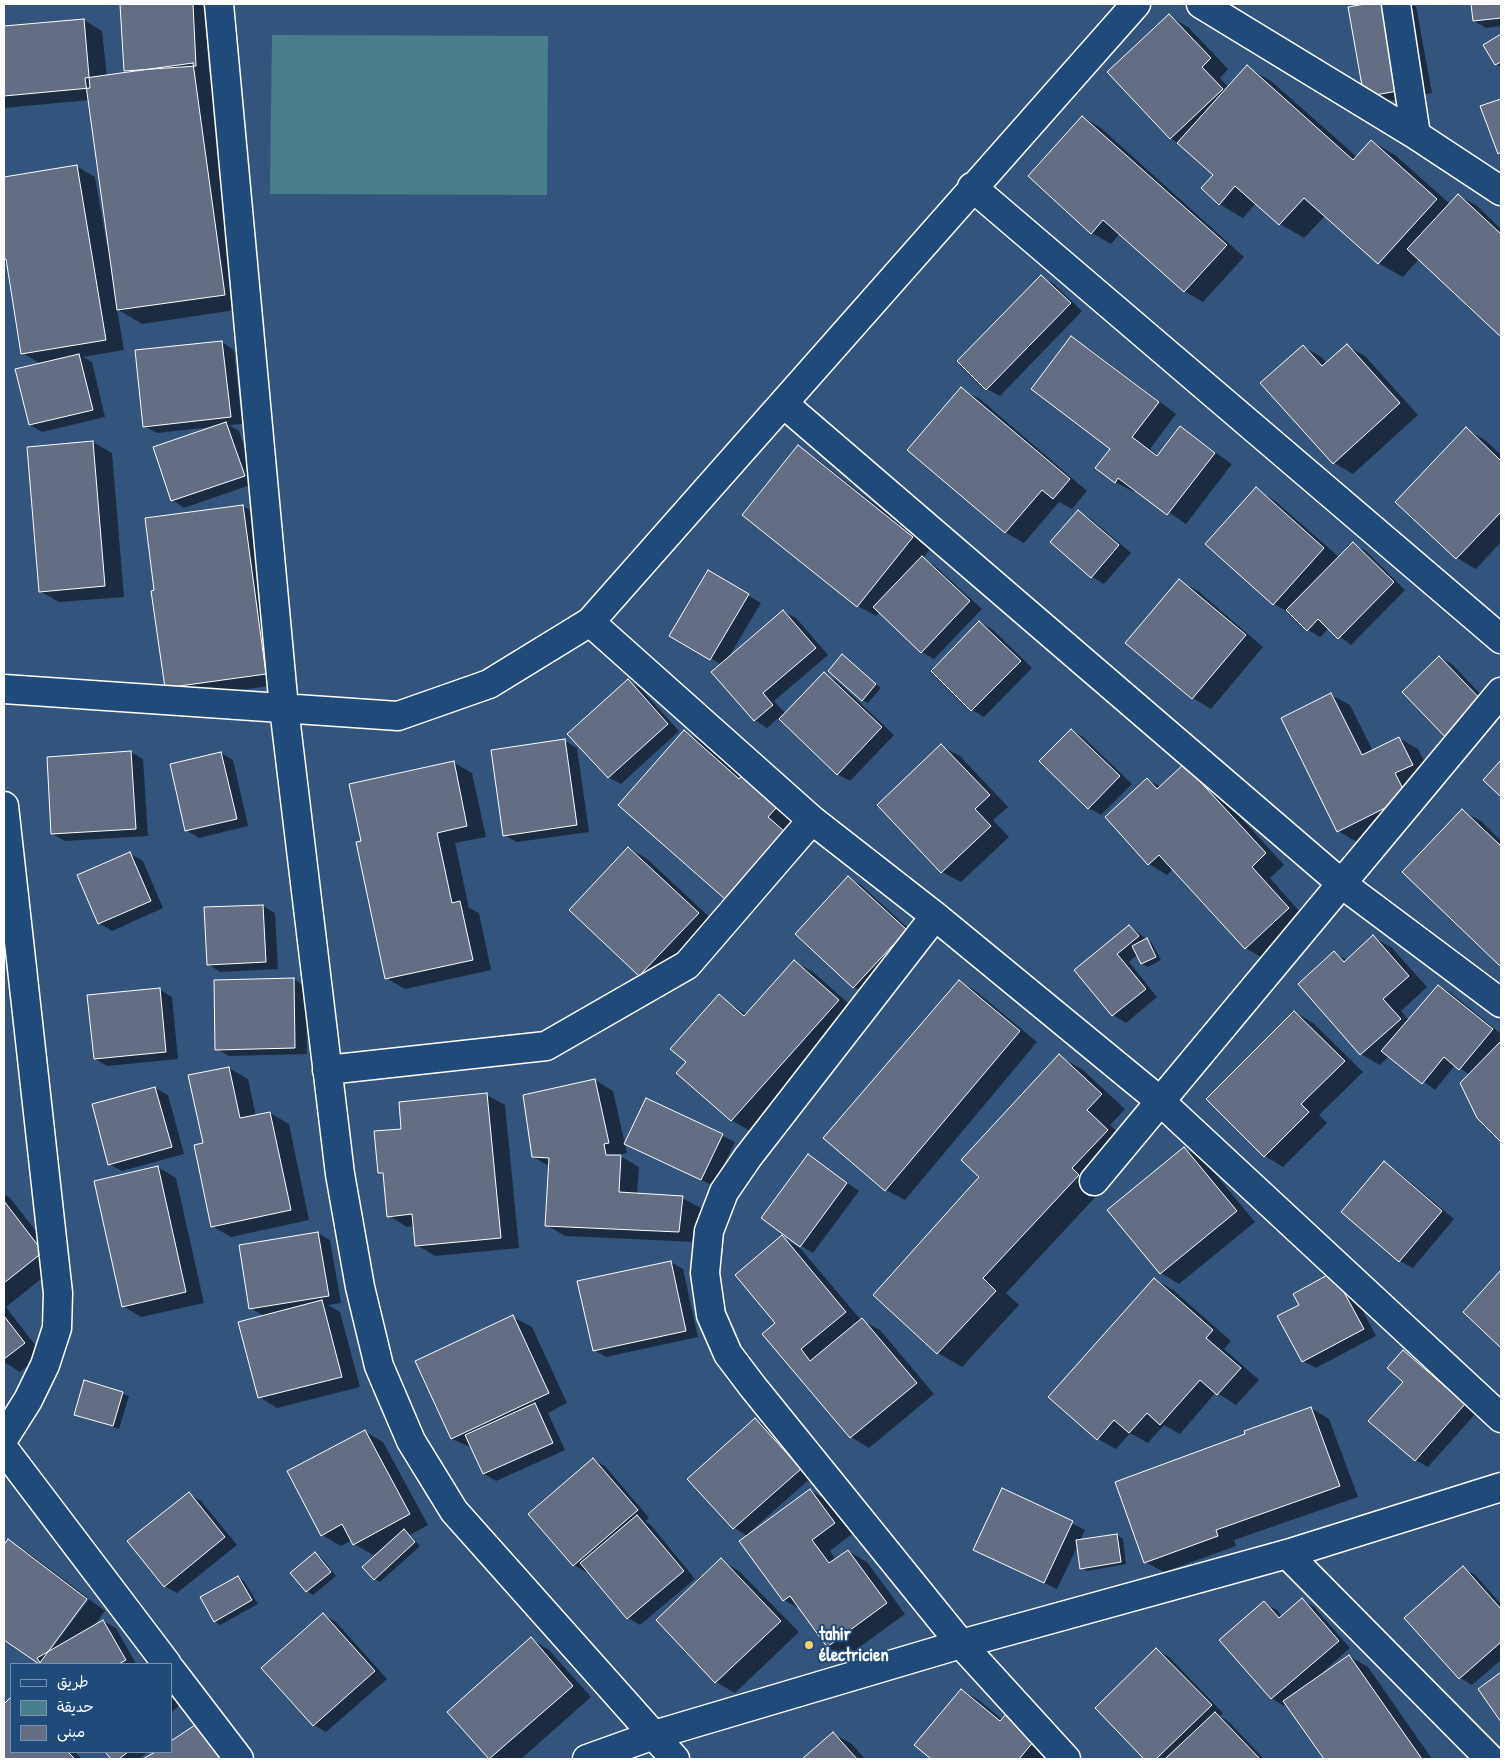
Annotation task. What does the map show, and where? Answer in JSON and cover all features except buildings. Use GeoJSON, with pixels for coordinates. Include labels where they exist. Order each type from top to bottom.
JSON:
{"type":"FeatureCollection","features":[{"type":"Feature","properties":{"kind":"street"},"geometry":{"type":"LineString","coordinates":[[219,4],[284,708],[340,1174],[360,1287],[379,1366],[411,1441],[454,1511],[675,1759]]}},
{"type":"Feature","properties":{"kind":"street"},"geometry":{"type":"LineString","coordinates":[[4,689],[398,716],[489,684],[590,622],[784,404],[972,187],[1136,4]]}},
{"type":"Feature","properties":{"kind":"street"},"geometry":{"type":"LineString","coordinates":[[1201,4],[1416,135],[1501,191]]}},
{"type":"Feature","properties":{"kind":"street"},"geometry":{"type":"LineString","coordinates":[[1396,4],[1416,135]]}},
{"type":"Feature","properties":{"kind":"street"},"geometry":{"type":"LineString","coordinates":[[972,187],[1501,639]]}},
{"type":"Feature","properties":{"kind":"street"},"geometry":{"type":"LineString","coordinates":[[784,404],[1342,884],[1501,1002]]}},
{"type":"Feature","properties":{"kind":"street"},"geometry":{"type":"LineString","coordinates":[[590,622],[812,820],[935,916],[1160,1101],[1501,1418]]}},
{"type":"Feature","properties":{"kind":"street"},"geometry":{"type":"LineString","coordinates":[[1094,1181],[1501,692]]}},
{"type":"Feature","properties":{"kind":"street"},"geometry":{"type":"LineString","coordinates":[[4,806],[58,1293],[56,1328],[45,1365],[28,1400],[4,1438]]}},
{"type":"Feature","properties":{"kind":"street"},"geometry":{"type":"LineString","coordinates":[[327,1070],[546,1046],[687,965],[812,820]]}},
{"type":"Feature","properties":{"kind":"street"},"geometry":{"type":"LineString","coordinates":[[935,916],[754,1149],[724,1192],[709,1231],[705,1273],[711,1315],[728,1354],[961,1644],[1066,1759]]}},
{"type":"Feature","properties":{"kind":"street"},"geometry":{"type":"LineString","coordinates":[[4,1449],[166,1663]]}},
{"type":"Feature","properties":{"kind":"street"},"geometry":{"type":"LineString","coordinates":[[587,1759],[654,1735],[961,1644],[1287,1554],[1501,1487]]}},
{"type":"Feature","properties":{"kind":"street"},"geometry":{"type":"LineString","coordinates":[[1287,1554],[1490,1759]]}},
{"type":"Feature","properties":{"kind":"street"},"geometry":{"type":"LineString","coordinates":[[172,1671],[239,1759]]}},
{"type":"Feature","properties":{"kind":"green space"},"geometry":{"type":"Polygon","coordinates":[[[272,35],[548,36],[547,195],[270,194],[272,35]]]}},
{"type":"Feature","properties":{"kind":"place","name":"tahir électricien"},"geometry":{"type":"Point","coordinates":[809,1645]}}]}
